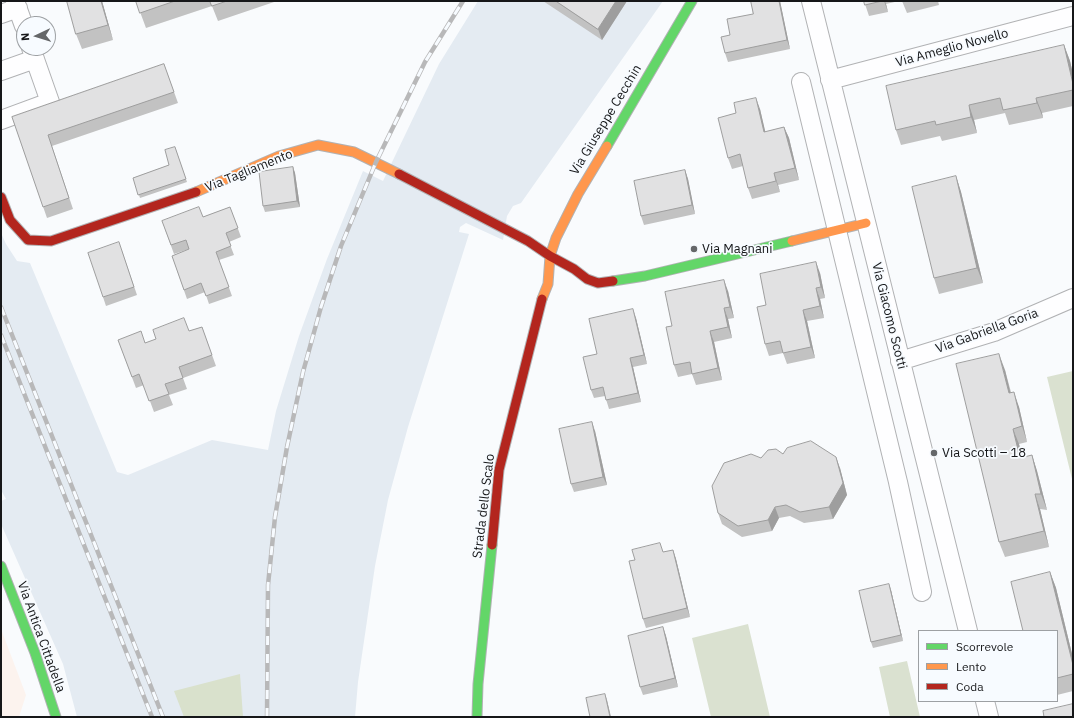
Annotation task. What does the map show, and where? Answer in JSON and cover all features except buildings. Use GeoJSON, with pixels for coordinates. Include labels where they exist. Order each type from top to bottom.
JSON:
{"type":"FeatureCollection","features":[{"type":"Feature","properties":{"kind":"street","name":"Via Giuseppe Cecchin"},"geometry":{"type":"LineString","coordinates":[[550,256],[556,238],[578,194],[692,1]]}},
{"type":"Feature","properties":{"kind":"street","name":"Via Giacomo Scotti"},"geometry":{"type":"LineString","coordinates":[[811,1],[968,630]]}},
{"type":"Feature","properties":{"kind":"street"},"geometry":{"type":"LineString","coordinates":[[1,14],[17,4],[21,16]]}},
{"type":"Feature","properties":{"kind":"street","name":"Via Ameglio Novello"},"geometry":{"type":"LineString","coordinates":[[830,80],[1073,16]]}},
{"type":"Feature","properties":{"kind":"street"},"geometry":{"type":"LineString","coordinates":[[1,71],[29,56]]}},
{"type":"Feature","properties":{"kind":"street"},"geometry":{"type":"LineString","coordinates":[[1,120],[50,102],[34,56]]}},
{"type":"Feature","properties":{"kind":"street"},"geometry":{"type":"LineString","coordinates":[[801,82],[898,482],[922,592]]}},
{"type":"Feature","properties":{"kind":"street","name":"Via Tagliamento"},"geometry":{"type":"LineString","coordinates":[[1,197],[10,220],[28,240],[51,241],[191,194],[279,156],[318,145],[354,152],[376,162],[528,240],[550,256],[574,269],[587,279],[598,283],[645,276],[866,223]]}},
{"type":"Feature","properties":{"kind":"street","name":"Strada dello Scalo"},"geometry":{"type":"LineString","coordinates":[[477,717],[478,684],[499,470],[542,298],[548,284],[550,256]]}},
{"type":"Feature","properties":{"kind":"street","name":"Via Gabriella Goria"},"geometry":{"type":"LineString","coordinates":[[900,361],[994,332],[1073,298]]}},
{"type":"Feature","properties":{"kind":"street","name":"Via Antica Cittadella"},"geometry":{"type":"LineString","coordinates":[[1,566],[35,653],[56,717]]}},
{"type":"Feature","properties":{"kind":"street"},"geometry":{"type":"LineString","coordinates":[[985,702],[989,717]]}},
{"type":"Feature","properties":{"kind":"shaded area"},"geometry":{"type":"Polygon","coordinates":[[[478,1],[663,1],[521,203],[513,206],[507,216],[503,240],[466,223],[460,227],[459,232],[469,234],[408,427],[388,500],[375,566],[358,682],[355,717],[77,717],[63,664],[1,524],[1,501],[6,499],[1,490],[1,233],[17,261],[30,263],[117,472],[128,475],[212,440],[268,450],[276,411],[299,336],[327,259],[363,171],[383,181],[439,64],[478,1]]]}},
{"type":"Feature","properties":{"kind":"shaded area"},"geometry":{"type":"Polygon","coordinates":[[[1,629],[26,695],[19,717],[1,717],[1,629]]]}},
{"type":"Feature","properties":{"kind":"green space"},"geometry":{"type":"Polygon","coordinates":[[[1073,371],[1073,483],[1047,377],[1073,371]]]}},
{"type":"Feature","properties":{"kind":"green space"},"geometry":{"type":"Polygon","coordinates":[[[748,624],[770,717],[711,717],[692,638],[748,624]]]}},
{"type":"Feature","properties":{"kind":"green space"},"geometry":{"type":"Polygon","coordinates":[[[907,661],[920,717],[890,717],[879,667],[907,661]]]}},
{"type":"Feature","properties":{"kind":"green space"},"geometry":{"type":"Polygon","coordinates":[[[240,674],[243,717],[184,717],[174,691],[240,674]]]}},
{"type":"Feature","properties":{"kind":"railway"},"geometry":{"type":"LineString","coordinates":[[267,717],[268,585],[275,517],[287,447],[303,372],[321,307],[341,246],[376,162],[425,62],[463,1]]}},
{"type":"Feature","properties":{"kind":"railway"},"geometry":{"type":"LineString","coordinates":[[1,307],[163,717]]}},
{"type":"Feature","properties":{"kind":"railway"},"geometry":{"type":"LineString","coordinates":[[1,335],[152,717]]}},
{"type":"Feature","properties":{"kind":"traffic: fast"},"geometry":{"type":"LineString","coordinates":[[607,146],[692,1]]}},
{"type":"Feature","properties":{"kind":"traffic: fast"},"geometry":{"type":"LineString","coordinates":[[613,281],[645,276],[792,241]]}},
{"type":"Feature","properties":{"kind":"traffic: fast"},"geometry":{"type":"LineString","coordinates":[[477,717],[478,684],[492,545]]}},
{"type":"Feature","properties":{"kind":"traffic: fast"},"geometry":{"type":"LineString","coordinates":[[1,566],[35,653],[56,717]]}},
{"type":"Feature","properties":{"kind":"traffic: slow"},"geometry":{"type":"LineString","coordinates":[[196,192],[279,156],[318,145],[354,152],[399,174]]}},
{"type":"Feature","properties":{"kind":"traffic: slow"},"geometry":{"type":"LineString","coordinates":[[542,299],[548,284],[550,256],[556,238],[578,194],[607,146]]}},
{"type":"Feature","properties":{"kind":"traffic: slow"},"geometry":{"type":"LineString","coordinates":[[792,241],[866,223]]}},
{"type":"Feature","properties":{"kind":"traffic: jam"},"geometry":{"type":"LineString","coordinates":[[399,174],[528,241],[550,256],[574,269],[587,279],[598,283],[613,281]]}},
{"type":"Feature","properties":{"kind":"traffic: jam"},"geometry":{"type":"LineString","coordinates":[[1,197],[10,220],[28,240],[51,241],[196,192]]}},
{"type":"Feature","properties":{"kind":"traffic: jam"},"geometry":{"type":"LineString","coordinates":[[492,545],[499,470],[542,299]]}},
{"type":"Feature","properties":{"kind":"place","name":"Via Magnani"},"geometry":{"type":"Point","coordinates":[694,249]}},
{"type":"Feature","properties":{"kind":"place","name":"Via Scotti – 18"},"geometry":{"type":"Point","coordinates":[934,453]}}]}
